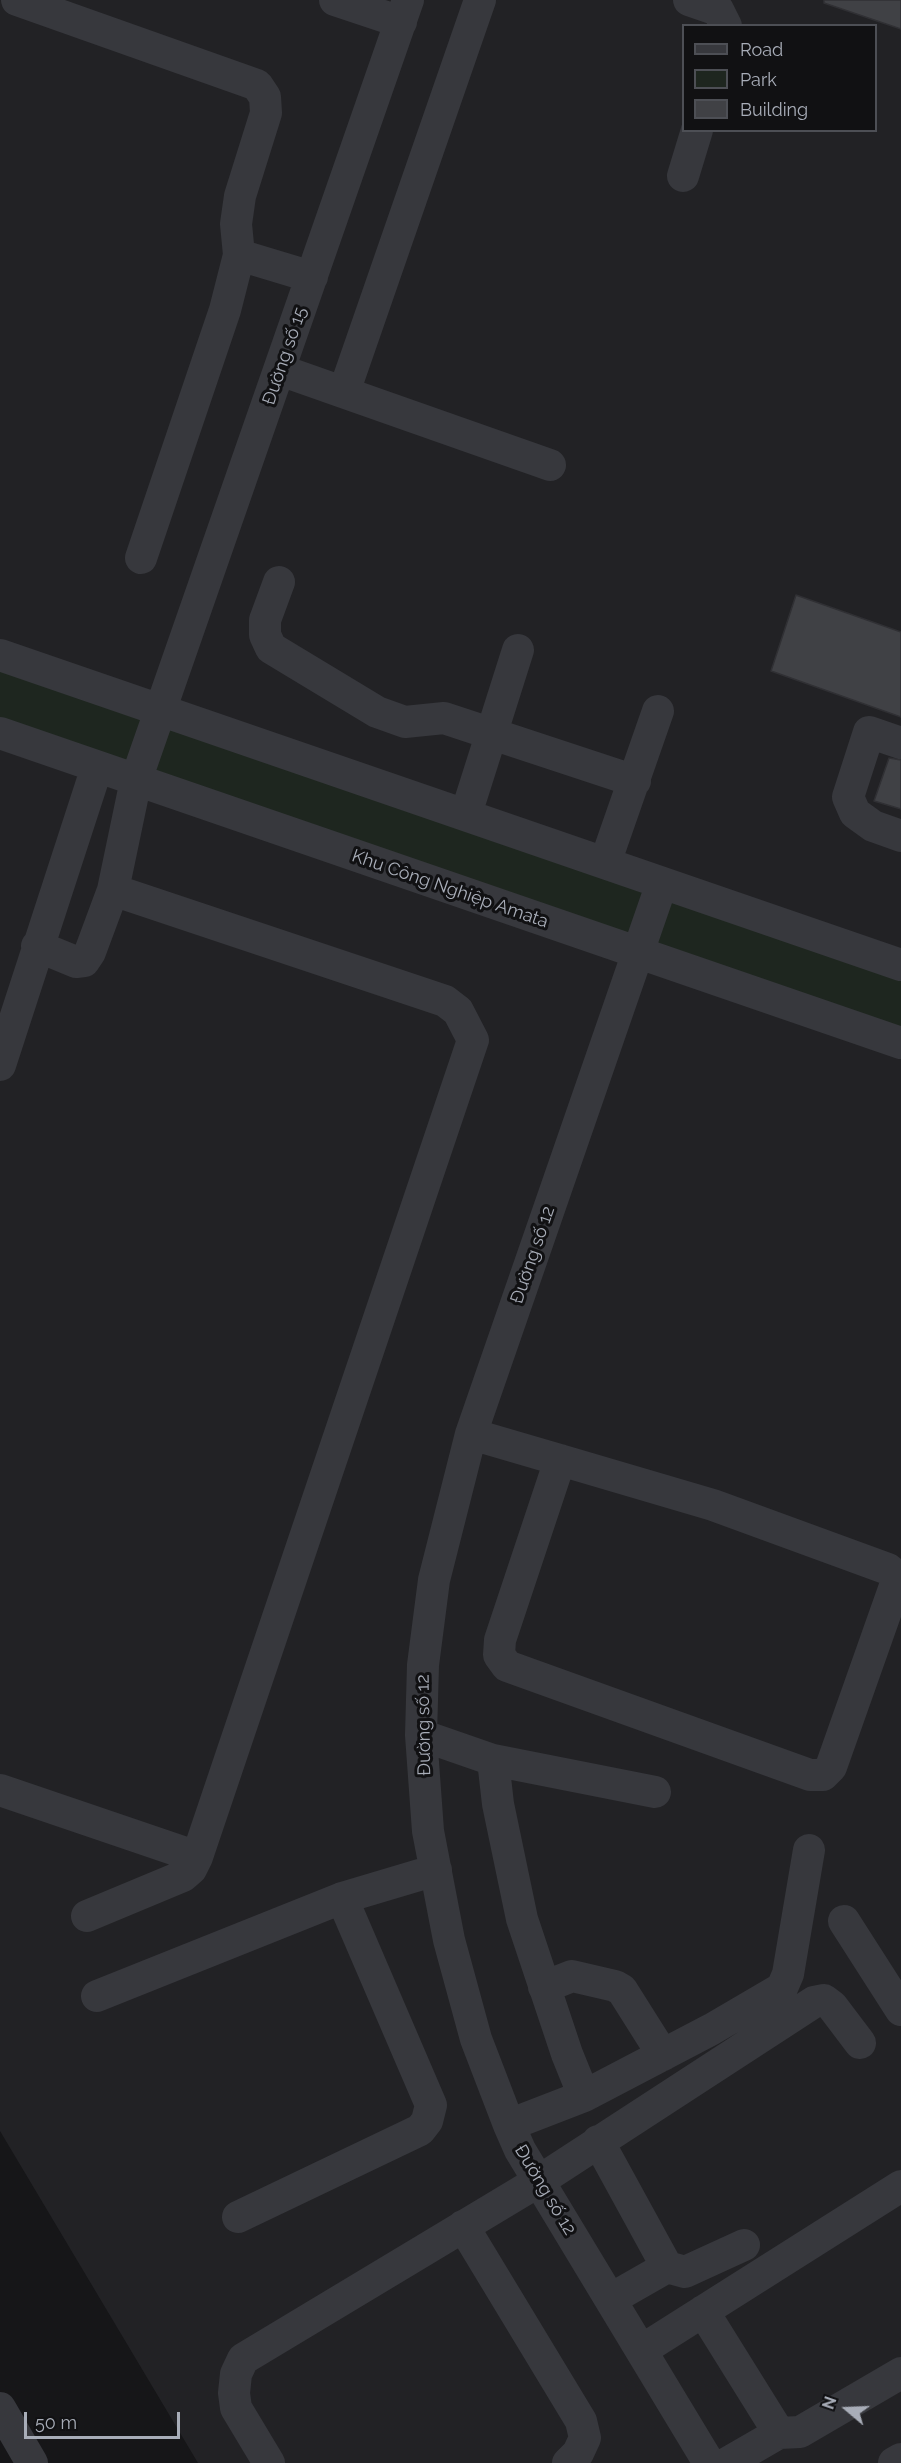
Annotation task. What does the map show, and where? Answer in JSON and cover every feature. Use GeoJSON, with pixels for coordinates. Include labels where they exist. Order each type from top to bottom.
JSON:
{"type":"FeatureCollection","features":[{"type":"Feature","properties":{"kind":"street"},"geometry":{"type":"LineString","coordinates":[[17,0],[257,85],[265,97],[267,113],[240,196],[236,224],[239,255],[225,310],[141,558]]}},
{"type":"Feature","properties":{"kind":"street"},"geometry":{"type":"LineString","coordinates":[[336,0],[405,11]]}},
{"type":"Feature","properties":{"kind":"street"},"geometry":{"type":"LineString","coordinates":[[344,392],[480,0]]}},
{"type":"Feature","properties":{"kind":"street"},"geometry":{"type":"LineString","coordinates":[[688,0],[718,10],[725,24]]}},
{"type":"Feature","properties":{"kind":"street","name":"Đường số 15"},"geometry":{"type":"LineString","coordinates":[[37,946],[76,962],[84,961],[90,952],[113,890],[136,780],[405,11]]}},
{"type":"Feature","properties":{"kind":"street"},"geometry":{"type":"LineString","coordinates":[[683,176],[696,132]]}},
{"type":"Feature","properties":{"kind":"street"},"geometry":{"type":"LineString","coordinates":[[239,255],[312,276]]}},
{"type":"Feature","properties":{"kind":"street"},"geometry":{"type":"LineString","coordinates":[[280,370],[550,465]]}},
{"type":"Feature","properties":{"kind":"street"},"geometry":{"type":"LineString","coordinates":[[279,582],[265,620],[265,635],[271,648],[392,720],[405,722],[444,718],[635,781]]}},
{"type":"Feature","properties":{"kind":"street"},"geometry":{"type":"LineString","coordinates":[[466,814],[518,650]]}},
{"type":"Feature","properties":{"kind":"street"},"geometry":{"type":"LineString","coordinates":[[0,655],[901,965]]}},
{"type":"Feature","properties":{"kind":"street"},"geometry":{"type":"LineString","coordinates":[[605,864],[658,711]]}},
{"type":"Feature","properties":{"kind":"street"},"geometry":{"type":"LineString","coordinates":[[901,743],[869,732],[848,797],[855,813],[873,826],[901,836]]}},
{"type":"Feature","properties":{"kind":"street","name":"Khu Công Nghiệp Amata"},"geometry":{"type":"LineString","coordinates":[[0,733],[636,954],[901,1043]]}},
{"type":"Feature","properties":{"kind":"street"},"geometry":{"type":"LineString","coordinates":[[0,1065],[97,767]]}},
{"type":"Feature","properties":{"kind":"street","name":"Đường số 12"},"geometry":{"type":"LineString","coordinates":[[662,883],[471,1434],[434,1580],[423,1665],[421,1735],[428,1831],[448,1941],[476,2039],[509,2125],[539,2181],[709,2463]]}},
{"type":"Feature","properties":{"kind":"street"},"geometry":{"type":"LineString","coordinates":[[87,1916],[183,1876],[191,1869],[197,1857],[473,1040],[458,1011],[445,1001],[113,890]]}},
{"type":"Feature","properties":{"kind":"street"},"geometry":{"type":"LineString","coordinates":[[471,1434],[560,1460],[713,1505],[888,1569],[896,1576],[895,1586],[831,1767],[823,1775],[810,1775],[507,1665],[500,1655],[500,1640],[560,1460]]}},
{"type":"Feature","properties":{"kind":"street"},"geometry":{"type":"LineString","coordinates":[[421,1735],[493,1760],[655,1792]]}},
{"type":"Feature","properties":{"kind":"street"},"geometry":{"type":"LineString","coordinates":[[493,1760],[498,1804],[522,1919],[584,2096]]}},
{"type":"Feature","properties":{"kind":"street"},"geometry":{"type":"LineString","coordinates":[[0,1790],[197,1857]]}},
{"type":"Feature","properties":{"kind":"street"},"geometry":{"type":"LineString","coordinates":[[509,2125],[584,2096],[663,2055],[782,1988],[786,1982],[809,1850]]}},
{"type":"Feature","properties":{"kind":"street"},"geometry":{"type":"LineString","coordinates":[[97,1996],[342,1898],[436,1870]]}},
{"type":"Feature","properties":{"kind":"street"},"geometry":{"type":"LineString","coordinates":[[238,2217],[420,2130],[427,2121],[431,2105],[342,1898]]}},
{"type":"Feature","properties":{"kind":"street"},"geometry":{"type":"LineString","coordinates":[[844,1921],[901,2010]]}},
{"type":"Feature","properties":{"kind":"street"},"geometry":{"type":"LineString","coordinates":[[544,1987],[572,1977],[615,1986],[622,1990],[663,2055]]}},
{"type":"Feature","properties":{"kind":"street"},"geometry":{"type":"LineString","coordinates":[[269,2463],[236,2408],[234,2393],[236,2374],[243,2359],[539,2181],[814,2002],[824,2000],[832,2006],[860,2043]]}},
{"type":"Feature","properties":{"kind":"street"},"geometry":{"type":"LineString","coordinates":[[598,2141],[667,2267]]}},
{"type":"Feature","properties":{"kind":"street"},"geometry":{"type":"LineString","coordinates":[[642,2350],[901,2186]]}},
{"type":"Feature","properties":{"kind":"street"},"geometry":{"type":"LineString","coordinates":[[463,2226],[581,2421],[585,2438],[578,2453],[568,2463]]}},
{"type":"Feature","properties":{"kind":"street"},"geometry":{"type":"LineString","coordinates":[[611,2299],[667,2267],[685,2272],[744,2245]]}},
{"type":"Feature","properties":{"kind":"street"},"geometry":{"type":"LineString","coordinates":[[703,2311],[779,2433]]}},
{"type":"Feature","properties":{"kind":"street"},"geometry":{"type":"LineString","coordinates":[[727,2463],[779,2433],[800,2432],[901,2373]]}},
{"type":"Feature","properties":{"kind":"street"},"geometry":{"type":"LineString","coordinates":[[0,2408],[32,2463]]}},
{"type":"Feature","properties":{"kind":"street"},"geometry":{"type":"LineString","coordinates":[[894,2463],[901,2459]]}},
{"type":"Feature","properties":{"kind":"shaded area"},"geometry":{"type":"Polygon","coordinates":[[[0,0],[901,0],[901,2463],[198,2463],[0,2131],[0,0]]]}},
{"type":"Feature","properties":{"kind":"green space"},"geometry":{"type":"Polygon","coordinates":[[[0,668],[150,720],[134,767],[0,720],[0,668]]]}},
{"type":"Feature","properties":{"kind":"green space"},"geometry":{"type":"Polygon","coordinates":[[[163,725],[651,892],[634,940],[146,771],[163,725]]]}},
{"type":"Feature","properties":{"kind":"green space"},"geometry":{"type":"Polygon","coordinates":[[[664,896],[901,978],[901,1030],[647,945],[664,896]]]}},
{"type":"Feature","properties":{"kind":"building"},"geometry":{"type":"Polygon","coordinates":[[[824,0],[901,0],[901,29],[824,3],[824,0]]]}},
{"type":"Feature","properties":{"kind":"building"},"geometry":{"type":"Polygon","coordinates":[[[796,595],[901,632],[901,717],[771,671],[796,595]]]}},
{"type":"Feature","properties":{"kind":"building"},"geometry":{"type":"Polygon","coordinates":[[[889,758],[901,760],[901,809],[874,801],[889,758]]]}}]}
